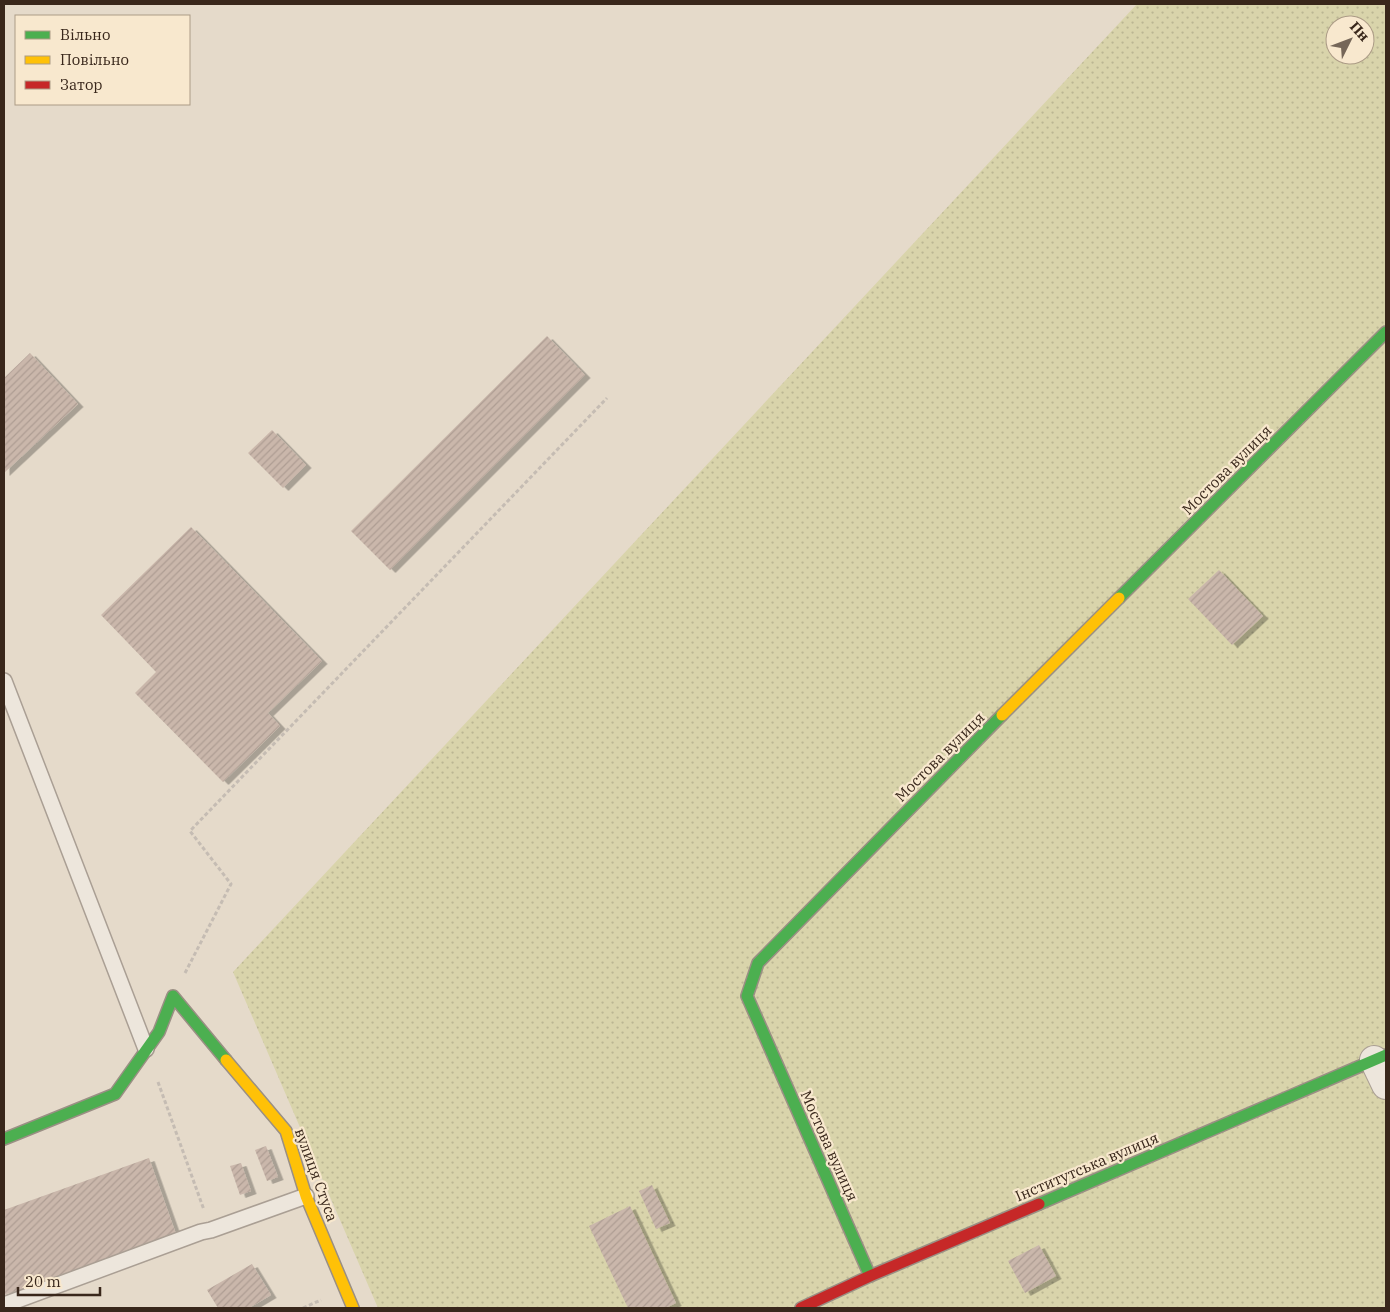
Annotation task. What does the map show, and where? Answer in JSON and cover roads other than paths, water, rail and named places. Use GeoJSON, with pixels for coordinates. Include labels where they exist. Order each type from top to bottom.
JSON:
{"type":"FeatureCollection","features":[{"type":"Feature","properties":{"kind":"street","name":"Мостова вулиця"},"geometry":{"type":"LineString","coordinates":[[870,1276],[747,996],[758,963],[964,753],[1386,332]]}},
{"type":"Feature","properties":{"kind":"street","name":"вулиця Стуса"},"geometry":{"type":"LineString","coordinates":[[146,1049],[159,1032],[173,996],[286,1131],[306,1196],[353,1308]]}},
{"type":"Feature","properties":{"kind":"street"},"geometry":{"type":"LineString","coordinates":[[4,1139],[115,1094],[146,1049]]}},
{"type":"Feature","properties":{"kind":"street","name":"Інститутська вулиця"},"geometry":{"type":"LineString","coordinates":[[801,1308],[870,1276],[1380,1057]]}},
{"type":"Feature","properties":{"kind":"street"},"geometry":{"type":"LineString","coordinates":[[1380,1057],[1386,1086]]}},
{"type":"Feature","properties":{"kind":"lane"},"geometry":{"type":"LineString","coordinates":[[4,680],[146,1049]]}},
{"type":"Feature","properties":{"kind":"lane"},"geometry":{"type":"LineString","coordinates":[[4,1305],[192,1235],[212,1230],[306,1196]]}}]}
